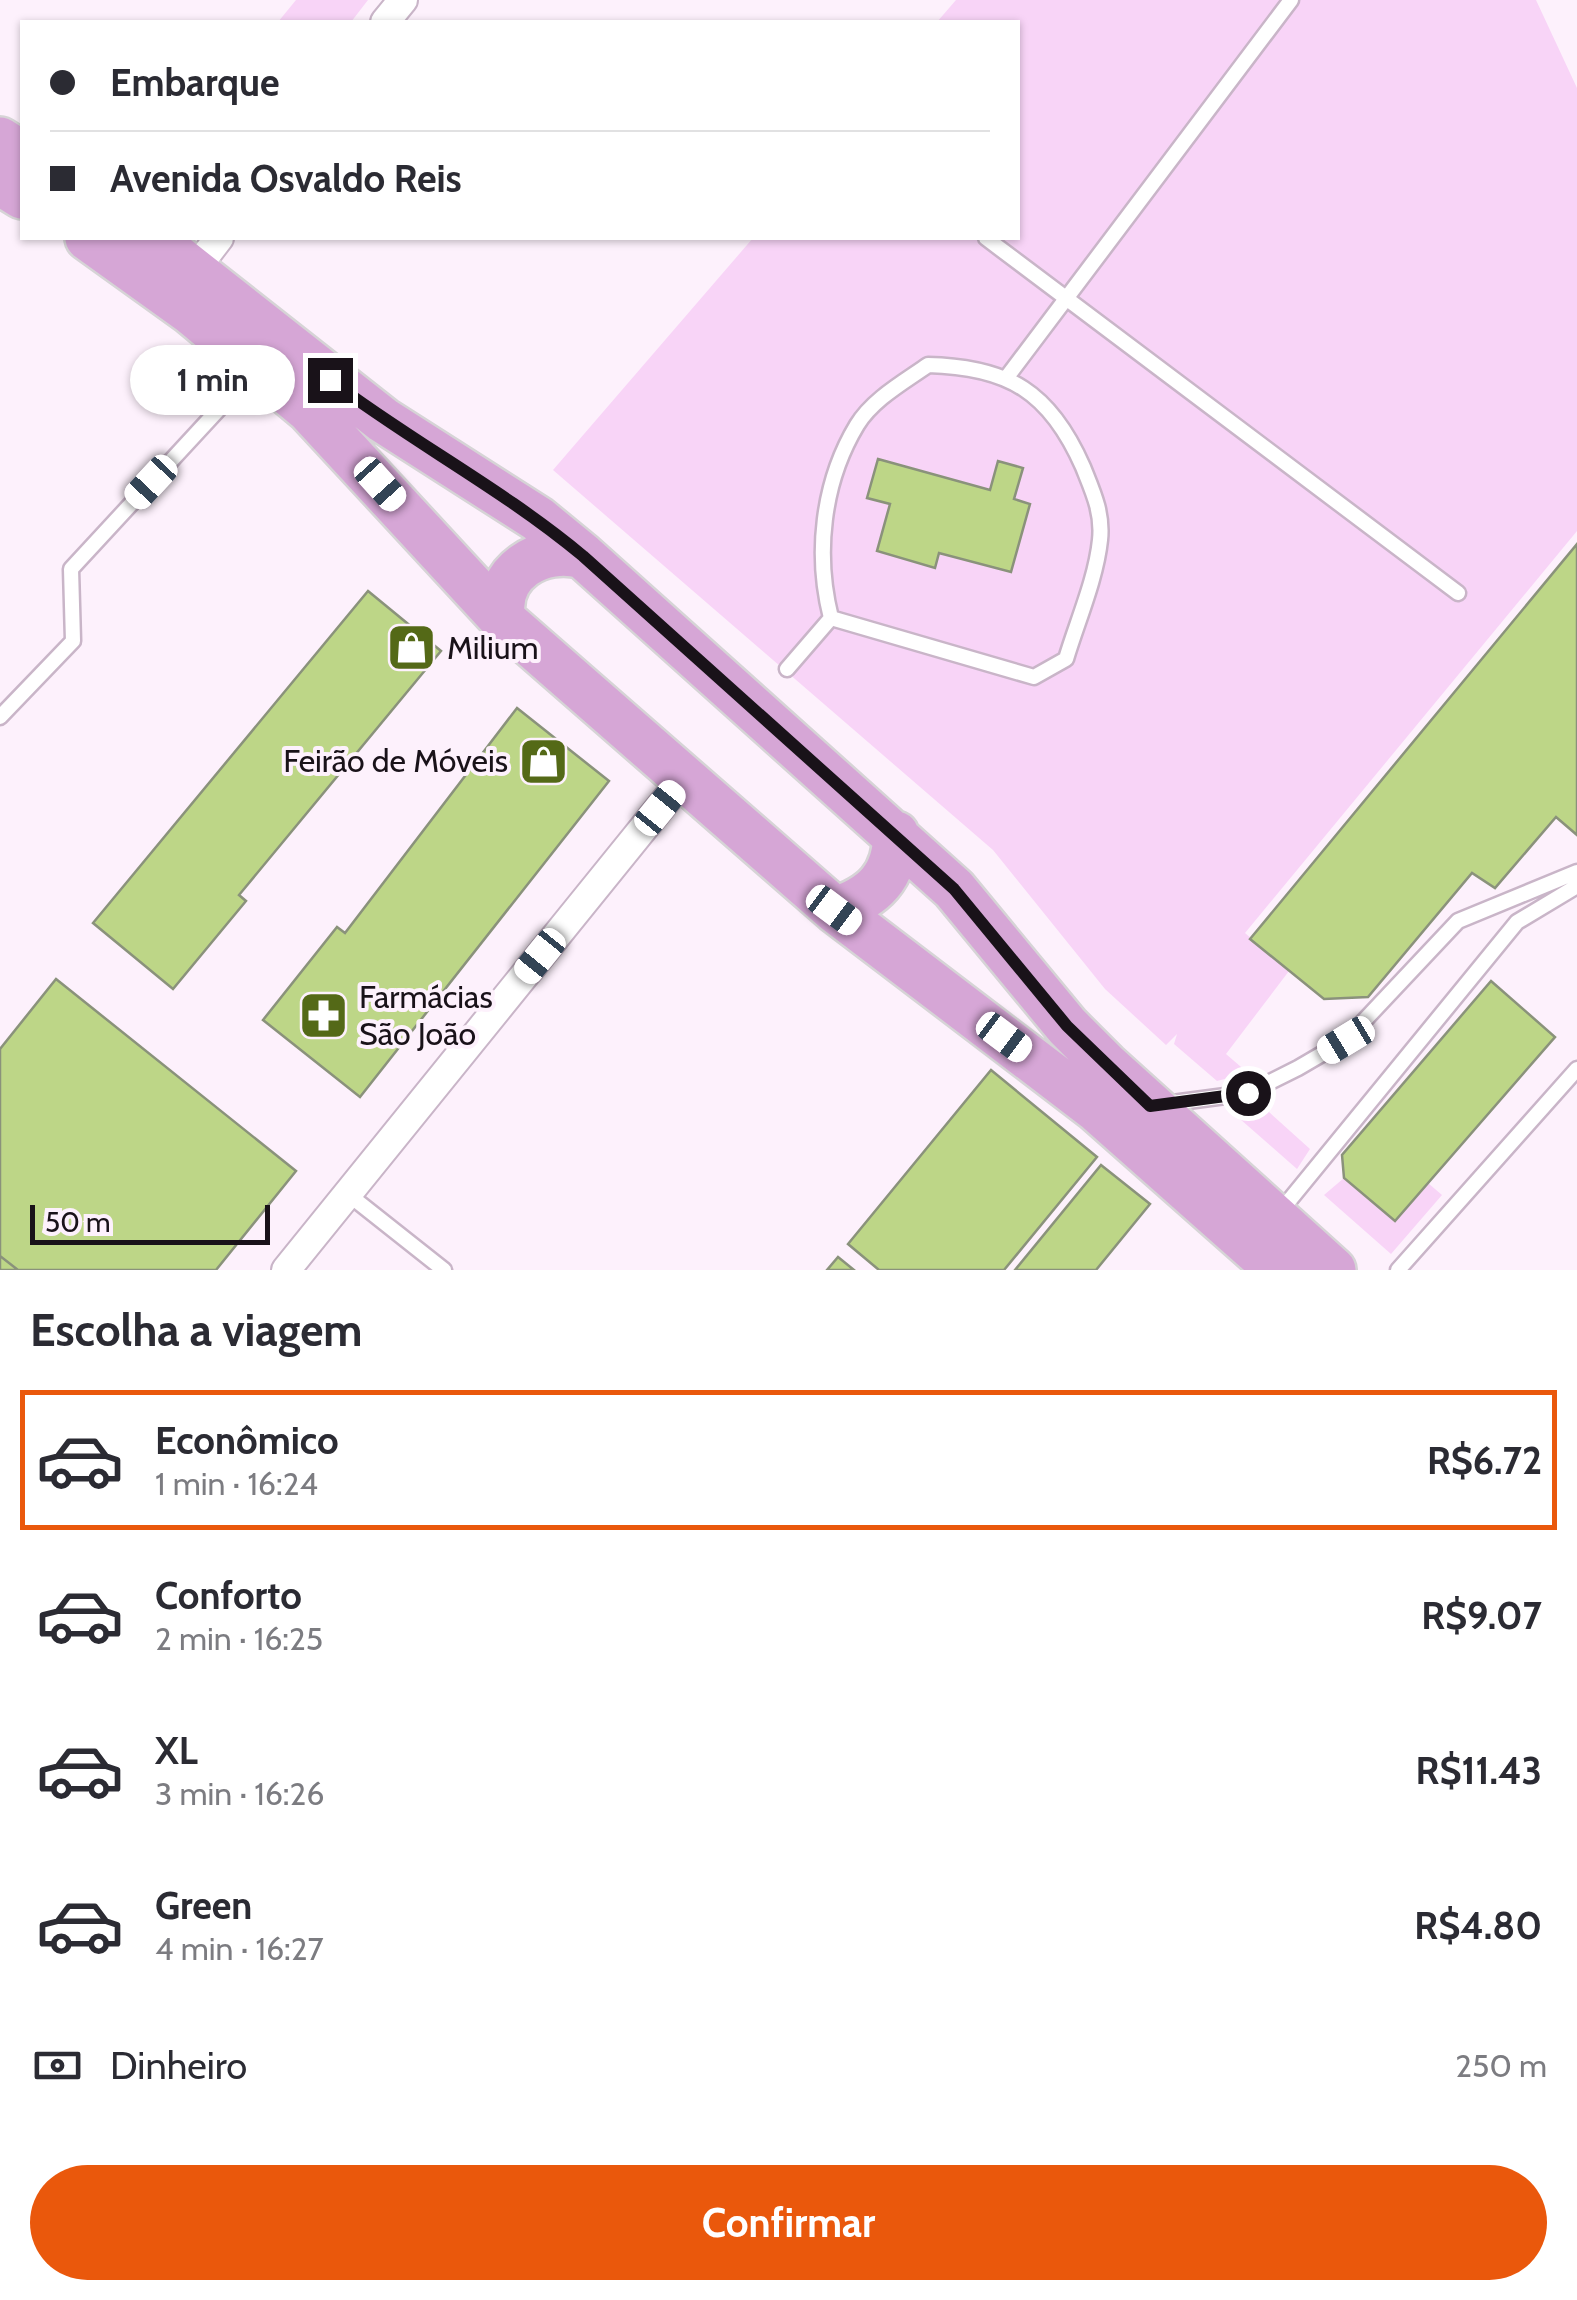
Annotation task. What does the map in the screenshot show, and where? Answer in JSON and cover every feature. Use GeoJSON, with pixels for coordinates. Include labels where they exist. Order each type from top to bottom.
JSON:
{"type":"FeatureCollection","features":[{"type":"Feature","properties":{"kind":"main road"},"geometry":{"type":"LineString","coordinates":[[91,240],[258,367],[356,457],[503,620],[834,910],[1061,1080],[1278,1270]]}},
{"type":"Feature","properties":{"kind":"main road"},"geometry":{"type":"LineString","coordinates":[[159,240],[208,253],[370,410],[538,519],[583,556],[954,889],[1067,1026],[1150,1106],[1334,1270]]}},
{"type":"Feature","properties":{"kind":"main road"},"geometry":{"type":"LineString","coordinates":[[503,620],[503,595],[529,560],[563,550],[583,556]]}},
{"type":"Feature","properties":{"kind":"main road"},"geometry":{"type":"LineString","coordinates":[[834,910],[875,891],[888,875],[896,855],[896,834]]}},
{"type":"Feature","properties":{"kind":"street"},"geometry":{"type":"LineString","coordinates":[[387,20],[403,0]]}},
{"type":"Feature","properties":{"kind":"street"},"geometry":{"type":"LineString","coordinates":[[286,1270],[684,778]]}},
{"type":"Feature","properties":{"kind":"lane"},"geometry":{"type":"LineString","coordinates":[[1007,377],[1291,0]]}},
{"type":"Feature","properties":{"kind":"lane"},"geometry":{"type":"LineString","coordinates":[[989,240],[1458,593]]}},
{"type":"Feature","properties":{"kind":"lane"},"geometry":{"type":"LineString","coordinates":[[928,366],[965,366],[1007,377],[1038,397],[1067,431],[1100,508],[1100,542],[1066,659],[1034,677],[832,618],[820,575],[822,528],[858,424],[890,391],[928,366]]}},
{"type":"Feature","properties":{"kind":"lane"},"geometry":{"type":"LineString","coordinates":[[0,717],[73,642],[71,570],[258,367]]}},
{"type":"Feature","properties":{"kind":"lane"},"geometry":{"type":"LineString","coordinates":[[787,669],[832,618]]}},
{"type":"Feature","properties":{"kind":"lane"},"geometry":{"type":"LineString","coordinates":[[1150,1106],[1248,1093],[1298,1068],[1346,1040],[1458,921],[1577,872]]}},
{"type":"Feature","properties":{"kind":"lane"},"geometry":{"type":"LineString","coordinates":[[1275,1218],[1517,922],[1577,886]]}},
{"type":"Feature","properties":{"kind":"lane"},"geometry":{"type":"LineString","coordinates":[[1518,895],[1534,913]]}},
{"type":"Feature","properties":{"kind":"lane"},"geometry":{"type":"LineString","coordinates":[[1398,1270],[1577,1069]]}},
{"type":"Feature","properties":{"kind":"lane"},"geometry":{"type":"LineString","coordinates":[[348,1194],[444,1270]]}},
{"type":"Feature","properties":{"kind":"shaded area"},"geometry":{"type":"Polygon","coordinates":[[[296,0],[368,0],[353,20],[280,20],[296,0]]]}},
{"type":"Feature","properties":{"kind":"shaded area"},"geometry":{"type":"Polygon","coordinates":[[[956,0],[1536,0],[1577,88],[1577,531],[1245,933],[1289,971],[1226,1054],[1248,1073],[1217,1081],[1174,1044],[1177,1034],[1166,1045],[1105,989],[993,850],[553,470],[751,240],[1020,240],[1020,20],[939,20],[956,0]],[[998,461],[990,490],[867,498],[890,504],[877,551],[935,568],[939,553],[1010,572],[1030,504],[1014,499],[1022,468],[998,461]]]}},
{"type":"Feature","properties":{"kind":"shaded area"},"geometry":{"type":"Polygon","coordinates":[[[1259,1103],[1310,1149],[1297,1169],[1240,1119],[1259,1103]]]}},
{"type":"Feature","properties":{"kind":"shaded area"},"geometry":{"type":"Polygon","coordinates":[[[1344,1178],[1395,1220],[1428,1183],[1442,1195],[1391,1254],[1324,1195],[1344,1178]]]}},
{"type":"Feature","properties":{"kind":"building"},"geometry":{"type":"Polygon","coordinates":[[[878,459],[990,490],[998,461],[1023,468],[1014,499],[1030,504],[1011,572],[939,553],[935,568],[877,551],[890,504],[867,498],[878,459]]]}},
{"type":"Feature","properties":{"kind":"building"},"geometry":{"type":"Polygon","coordinates":[[[1577,544],[1577,835],[1556,817],[1495,888],[1472,873],[1368,997],[1324,999],[1250,939],[1577,544]]]}},
{"type":"Feature","properties":{"kind":"building"},"geometry":{"type":"Polygon","coordinates":[[[368,591],[441,651],[239,895],[246,901],[173,989],[93,923],[368,591]]]}},
{"type":"Feature","properties":{"kind":"building"},"geometry":{"type":"Polygon","coordinates":[[[517,708],[609,781],[360,1097],[263,1020],[337,927],[345,933],[517,708]]]}},
{"type":"Feature","properties":{"kind":"building"},"geometry":{"type":"Polygon","coordinates":[[[56,979],[296,1171],[216,1270],[18,1270],[0,1256],[0,1049],[56,979]]]}},
{"type":"Feature","properties":{"kind":"building"},"geometry":{"type":"Polygon","coordinates":[[[1491,981],[1555,1037],[1395,1221],[1344,1178],[1342,1155],[1491,981]]]}},
{"type":"Feature","properties":{"kind":"building"},"geometry":{"type":"Polygon","coordinates":[[[991,1070],[1097,1157],[1004,1270],[879,1270],[848,1244],[991,1070]]]}},
{"type":"Feature","properties":{"kind":"building"},"geometry":{"type":"Polygon","coordinates":[[[1101,1165],[1150,1204],[1096,1270],[1015,1270],[1101,1165]]]}},
{"type":"Feature","properties":{"kind":"building"},"geometry":{"type":"Polygon","coordinates":[[[0,1256],[18,1270],[0,1270],[0,1256]]]}},
{"type":"Feature","properties":{"kind":"building"},"geometry":{"type":"Polygon","coordinates":[[[838,1257],[854,1270],[827,1270],[838,1257]]]}},
{"type":"Feature","properties":{"kind":"place","name":"Milium"},"geometry":{"type":"Point","coordinates":[412,648]}},
{"type":"Feature","properties":{"kind":"place","name":"Feirão de Móveis"},"geometry":{"type":"Point","coordinates":[543,761]}},
{"type":"Feature","properties":{"kind":"place","name":"Farmácias São João"},"geometry":{"type":"Point","coordinates":[324,1015]}},
{"type":"Feature","properties":{"kind":"route"},"geometry":{"type":"LineString","coordinates":[[330,380],[383,420],[538,519],[583,556],[954,889],[1067,1026],[1150,1106],[1248,1093]]}}]}
